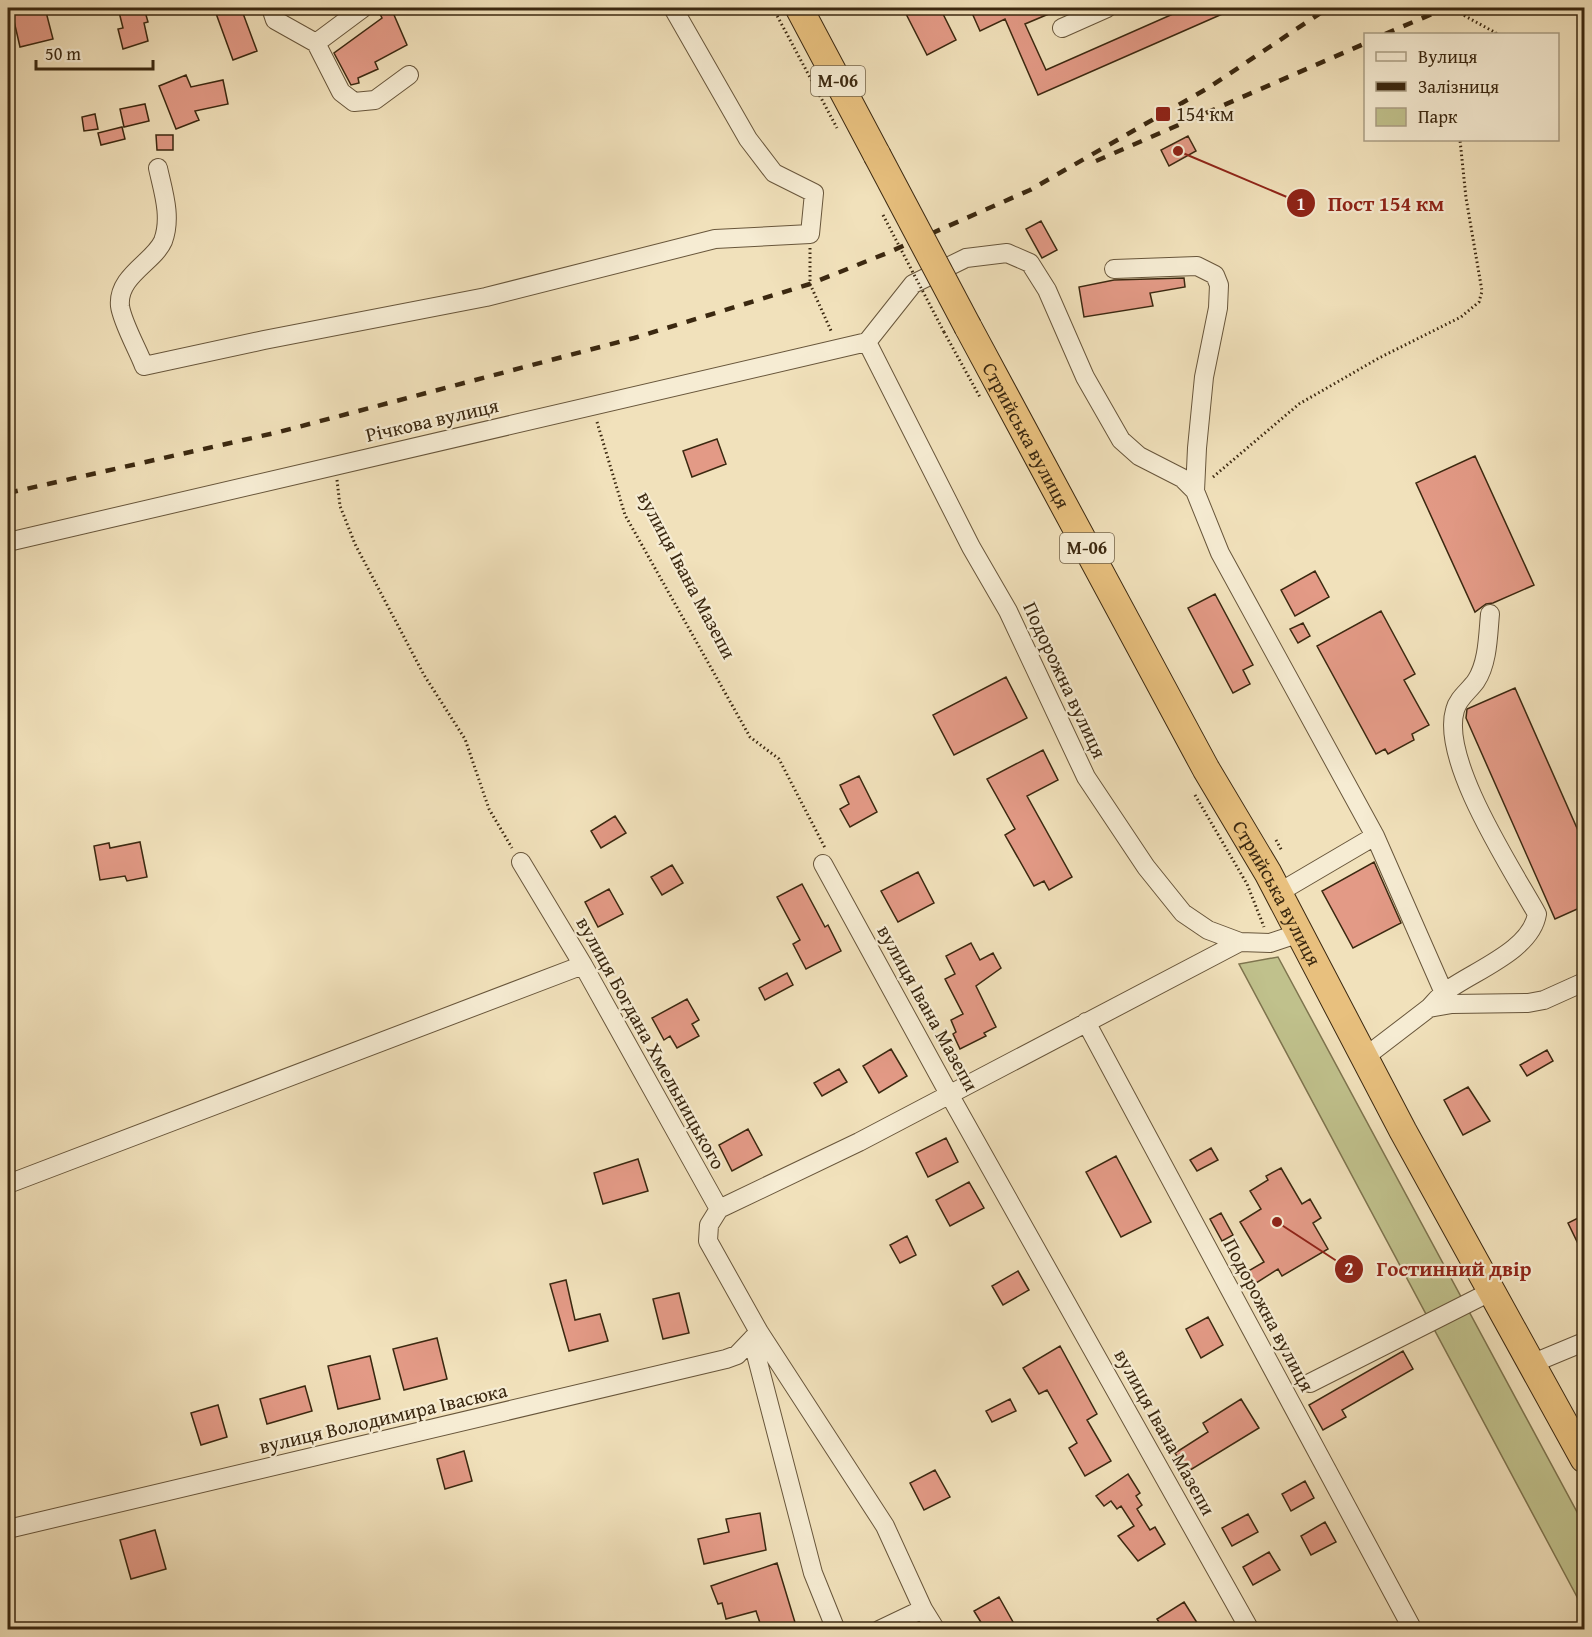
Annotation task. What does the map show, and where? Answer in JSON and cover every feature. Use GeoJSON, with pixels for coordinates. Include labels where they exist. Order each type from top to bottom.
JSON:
{"type":"FeatureCollection","features":[{"type":"Feature","properties":{"kind":"highway","name":"М-06"},"geometry":{"type":"LineString","coordinates":[[799,8],[877,155],[956,329]]}},
{"type":"Feature","properties":{"kind":"highway","name":"Стрийська вулиця"},"geometry":{"type":"LineString","coordinates":[[956,329],[1278,893],[1491,1292],[1584,1459]]}},
{"type":"Feature","properties":{"kind":"street"},"geometry":{"type":"LineString","coordinates":[[271,8],[276,20],[316,42],[341,92],[354,102],[375,100],[409,75]]}},
{"type":"Feature","properties":{"kind":"street"},"geometry":{"type":"LineString","coordinates":[[316,42],[363,8]]}},
{"type":"Feature","properties":{"kind":"street"},"geometry":{"type":"LineString","coordinates":[[158,168],[168,214],[162,242],[127,283],[120,306],[144,366],[486,297],[715,239],[810,234],[814,193],[774,173],[748,139],[674,8]]}},
{"type":"Feature","properties":{"kind":"street"},"geometry":{"type":"LineString","coordinates":[[1062,28],[1107,8]]}},
{"type":"Feature","properties":{"kind":"street"},"geometry":{"type":"LineString","coordinates":[[867,342],[913,284],[966,258],[993,252],[1020,257],[1030,263],[1038,273],[1085,377],[1121,440],[1150,463],[1182,478],[1195,491],[1220,553],[1375,836],[1444,993]]}},
{"type":"Feature","properties":{"kind":"street"},"geometry":{"type":"LineString","coordinates":[[1114,269],[1197,266],[1215,275],[1219,285],[1218,308],[1204,377],[1195,491]]}},
{"type":"Feature","properties":{"kind":"street","name":"Річкова вулиця"},"geometry":{"type":"LineString","coordinates":[[8,542],[867,342]]}},
{"type":"Feature","properties":{"kind":"street","name":"Подорожна вулиця"},"geometry":{"type":"LineString","coordinates":[[867,342],[971,547],[1008,610],[1086,777],[1146,867],[1183,914],[1208,930],[1240,942],[1270,943],[1300,933]]}},
{"type":"Feature","properties":{"kind":"street"},"geometry":{"type":"LineString","coordinates":[[1365,1057],[1429,1008],[1444,993],[1516,945],[1530,933],[1537,914],[1482,816],[1461,767],[1451,728],[1460,699],[1476,681],[1481,670],[1490,614]]}},
{"type":"Feature","properties":{"kind":"street"},"geometry":{"type":"LineString","coordinates":[[1278,893],[1375,836]]}},
{"type":"Feature","properties":{"kind":"street","name":"вулиця Богдана Хмельницького"},"geometry":{"type":"LineString","coordinates":[[521,862],[583,965],[718,1209]]}},
{"type":"Feature","properties":{"kind":"street","name":"вулиця Івана Мазепи"},"geometry":{"type":"LineString","coordinates":[[823,864],[949,1094],[1250,1629]]}},
{"type":"Feature","properties":{"kind":"street"},"geometry":{"type":"LineString","coordinates":[[936,1629],[923,1609],[885,1526],[755,1336],[708,1241],[709,1225],[718,1209],[859,1142],[1240,942]]}},
{"type":"Feature","properties":{"kind":"street"},"geometry":{"type":"LineString","coordinates":[[8,1184],[583,965]]}},
{"type":"Feature","properties":{"kind":"street"},"geometry":{"type":"LineString","coordinates":[[1429,1008],[1452,1004],[1528,1003],[1544,1000],[1584,982]]}},
{"type":"Feature","properties":{"kind":"street","name":"Подорожна вулиця"},"geometry":{"type":"LineString","coordinates":[[1086,1022],[1413,1629]]}},
{"type":"Feature","properties":{"kind":"street"},"geometry":{"type":"LineString","coordinates":[[1310,1383],[1491,1292]]}},
{"type":"Feature","properties":{"kind":"street"},"geometry":{"type":"LineString","coordinates":[[755,1336],[813,1573],[836,1629]]}},
{"type":"Feature","properties":{"kind":"street","name":"вулиця Володимира Івасюка"},"geometry":{"type":"LineString","coordinates":[[8,1529],[726,1359],[737,1355],[755,1336]]}},
{"type":"Feature","properties":{"kind":"street"},"geometry":{"type":"LineString","coordinates":[[1531,1364],[1584,1342]]}},
{"type":"Feature","properties":{"kind":"street"},"geometry":{"type":"LineString","coordinates":[[879,1629],[923,1609]]}},
{"type":"Feature","properties":{"kind":"path"},"geometry":{"type":"LineString","coordinates":[[772,8],[839,132]]}},
{"type":"Feature","properties":{"kind":"path"},"geometry":{"type":"LineString","coordinates":[[1459,8],[1465,16],[1493,33]]}},
{"type":"Feature","properties":{"kind":"path"},"geometry":{"type":"LineString","coordinates":[[1195,491],[1299,404],[1379,358],[1449,324],[1479,302],[1482,291],[1466,198],[1460,141]]}},
{"type":"Feature","properties":{"kind":"path"},"geometry":{"type":"LineString","coordinates":[[878,205],[956,329]]}},
{"type":"Feature","properties":{"kind":"path"},"geometry":{"type":"LineString","coordinates":[[810,234],[810,284],[839,348]]}},
{"type":"Feature","properties":{"kind":"path","name":"вулиця Івана Мазепи"},"geometry":{"type":"LineString","coordinates":[[592,406],[625,515],[750,738],[779,759],[828,854],[823,864]]}},
{"type":"Feature","properties":{"kind":"path"},"geometry":{"type":"LineString","coordinates":[[336,466],[340,506],[355,544],[424,675],[465,739],[489,808],[521,862]]}},
{"type":"Feature","properties":{"kind":"green space"},"geometry":{"type":"Polygon","coordinates":[[[1278,957],[1584,1525],[1584,1610],[1239,964],[1278,957]]]}},
{"type":"Feature","properties":{"kind":"building"},"geometry":{"type":"Polygon","coordinates":[[[11,8],[45,8],[53,39],[20,47],[11,8]]]}},
{"type":"Feature","properties":{"kind":"building"},"geometry":{"type":"Polygon","coordinates":[[[118,8],[144,8],[148,22],[144,23],[148,41],[123,49],[118,29],[123,28],[118,8]]]}},
{"type":"Feature","properties":{"kind":"building"},"geometry":{"type":"Polygon","coordinates":[[[214,8],[241,8],[257,51],[233,60],[214,8]]]}},
{"type":"Feature","properties":{"kind":"building"},"geometry":{"type":"Polygon","coordinates":[[[377,8],[391,8],[407,45],[375,62],[378,69],[358,78],[359,83],[351,85],[334,53],[382,18],[377,8]]]}},
{"type":"Feature","properties":{"kind":"building"},"geometry":{"type":"Polygon","coordinates":[[[903,8],[940,8],[956,40],[927,55],[903,8]]]}},
{"type":"Feature","properties":{"kind":"building"},"geometry":{"type":"Polygon","coordinates":[[[985,8],[1063,8],[1025,24],[1046,70],[1182,10],[1183,12],[1194,8],[1236,8],[1038,95],[1005,19],[980,31],[972,13],[985,8]]]}},
{"type":"Feature","properties":{"kind":"building"},"geometry":{"type":"Polygon","coordinates":[[[186,75],[191,87],[223,80],[228,104],[195,111],[199,120],[176,129],[159,86],[186,75]]]}},
{"type":"Feature","properties":{"kind":"building"},"geometry":{"type":"Polygon","coordinates":[[[145,104],[149,121],[124,127],[120,109],[145,104]]]}},
{"type":"Feature","properties":{"kind":"building"},"geometry":{"type":"Polygon","coordinates":[[[95,114],[98,129],[84,131],[82,117],[95,114]]]}},
{"type":"Feature","properties":{"kind":"building"},"geometry":{"type":"Polygon","coordinates":[[[122,127],[125,139],[101,145],[98,133],[122,127]]]}},
{"type":"Feature","properties":{"kind":"building"},"geometry":{"type":"Polygon","coordinates":[[[156,135],[173,135],[173,150],[157,150],[156,135]]]}},
{"type":"Feature","properties":{"kind":"building"},"geometry":{"type":"Polygon","coordinates":[[[1188,136],[1196,151],[1169,166],[1161,150],[1188,136]]]}},
{"type":"Feature","properties":{"kind":"building"},"geometry":{"type":"Polygon","coordinates":[[[1041,221],[1057,250],[1042,258],[1026,229],[1041,221]]]}},
{"type":"Feature","properties":{"kind":"building"},"geometry":{"type":"Polygon","coordinates":[[[1184,278],[1185,287],[1150,293],[1153,306],[1084,317],[1079,287],[1114,280],[1184,278]]]}},
{"type":"Feature","properties":{"kind":"building"},"geometry":{"type":"Polygon","coordinates":[[[717,439],[726,464],[692,477],[683,451],[717,439]]]}},
{"type":"Feature","properties":{"kind":"building"},"geometry":{"type":"Polygon","coordinates":[[[1475,456],[1534,585],[1486,604],[1475,612],[1416,483],[1475,456]]]}},
{"type":"Feature","properties":{"kind":"building"},"geometry":{"type":"Polygon","coordinates":[[[1315,571],[1329,597],[1295,616],[1281,590],[1315,571]]]}},
{"type":"Feature","properties":{"kind":"building"},"geometry":{"type":"Polygon","coordinates":[[[1215,594],[1253,665],[1243,670],[1250,684],[1233,693],[1188,608],[1215,594]]]}},
{"type":"Feature","properties":{"kind":"building"},"geometry":{"type":"Polygon","coordinates":[[[1381,611],[1415,674],[1404,680],[1429,725],[1412,734],[1414,740],[1388,754],[1385,749],[1376,754],[1317,646],[1381,611]]]}},
{"type":"Feature","properties":{"kind":"building"},"geometry":{"type":"Polygon","coordinates":[[[1303,623],[1310,636],[1298,643],[1290,629],[1303,623]]]}},
{"type":"Feature","properties":{"kind":"building"},"geometry":{"type":"Polygon","coordinates":[[[1006,677],[1027,718],[954,755],[933,715],[1006,677]]]}},
{"type":"Feature","properties":{"kind":"building"},"geometry":{"type":"Polygon","coordinates":[[[1515,688],[1584,844],[1584,906],[1555,919],[1466,718],[1467,709],[1515,688]]]}},
{"type":"Feature","properties":{"kind":"building"},"geometry":{"type":"Polygon","coordinates":[[[1043,750],[1058,780],[1027,796],[1072,877],[1049,890],[1044,881],[1034,886],[1005,835],[1015,829],[987,779],[1043,750]]]}},
{"type":"Feature","properties":{"kind":"building"},"geometry":{"type":"Polygon","coordinates":[[[859,776],[877,812],[850,827],[840,809],[849,804],[840,785],[859,776]]]}},
{"type":"Feature","properties":{"kind":"building"},"geometry":{"type":"Polygon","coordinates":[[[615,816],[626,833],[601,848],[591,831],[615,816]]]}},
{"type":"Feature","properties":{"kind":"building"},"geometry":{"type":"Polygon","coordinates":[[[140,842],[147,877],[127,881],[125,876],[100,880],[94,846],[109,843],[110,848],[140,842]]]}},
{"type":"Feature","properties":{"kind":"building"},"geometry":{"type":"Polygon","coordinates":[[[1374,862],[1401,923],[1353,948],[1322,891],[1374,862]]]}},
{"type":"Feature","properties":{"kind":"building"},"geometry":{"type":"Polygon","coordinates":[[[672,865],[683,883],[662,895],[651,877],[672,865]]]}},
{"type":"Feature","properties":{"kind":"building"},"geometry":{"type":"Polygon","coordinates":[[[918,872],[934,903],[898,922],[881,891],[918,872]]]}},
{"type":"Feature","properties":{"kind":"building"},"geometry":{"type":"Polygon","coordinates":[[[802,884],[825,927],[828,925],[841,951],[806,969],[793,944],[800,940],[777,897],[802,884]]]}},
{"type":"Feature","properties":{"kind":"building"},"geometry":{"type":"Polygon","coordinates":[[[609,889],[623,914],[598,927],[585,902],[609,889]]]}},
{"type":"Feature","properties":{"kind":"building"},"geometry":{"type":"Polygon","coordinates":[[[971,943],[980,960],[993,953],[1001,968],[976,986],[996,1027],[984,1033],[986,1036],[960,1049],[953,1034],[956,1032],[951,1020],[963,1014],[945,979],[955,974],[946,956],[971,943]]]}},
{"type":"Feature","properties":{"kind":"building"},"geometry":{"type":"Polygon","coordinates":[[[787,973],[793,985],[765,1000],[759,988],[787,973]]]}},
{"type":"Feature","properties":{"kind":"building"},"geometry":{"type":"Polygon","coordinates":[[[687,999],[699,1020],[692,1024],[699,1036],[677,1048],[670,1036],[664,1040],[652,1018],[687,999]]]}},
{"type":"Feature","properties":{"kind":"building"},"geometry":{"type":"Polygon","coordinates":[[[891,1049],[907,1076],[879,1093],[863,1066],[891,1049]]]}},
{"type":"Feature","properties":{"kind":"building"},"geometry":{"type":"Polygon","coordinates":[[[1547,1050],[1553,1061],[1527,1076],[1520,1065],[1547,1050]]]}},
{"type":"Feature","properties":{"kind":"building"},"geometry":{"type":"Polygon","coordinates":[[[839,1069],[847,1082],[822,1096],[814,1083],[839,1069]]]}},
{"type":"Feature","properties":{"kind":"building"},"geometry":{"type":"Polygon","coordinates":[[[1468,1087],[1490,1121],[1463,1135],[1444,1100],[1468,1087]]]}},
{"type":"Feature","properties":{"kind":"building"},"geometry":{"type":"Polygon","coordinates":[[[748,1129],[762,1155],[732,1171],[719,1145],[748,1129]]]}},
{"type":"Feature","properties":{"kind":"building"},"geometry":{"type":"Polygon","coordinates":[[[946,1138],[958,1162],[928,1177],[916,1153],[946,1138]]]}},
{"type":"Feature","properties":{"kind":"building"},"geometry":{"type":"Polygon","coordinates":[[[1211,1148],[1218,1160],[1197,1171],[1190,1160],[1211,1148]]]}},
{"type":"Feature","properties":{"kind":"building"},"geometry":{"type":"Polygon","coordinates":[[[1116,1156],[1151,1222],[1121,1237],[1086,1172],[1116,1156]]]}},
{"type":"Feature","properties":{"kind":"building"},"geometry":{"type":"Polygon","coordinates":[[[638,1159],[648,1191],[603,1204],[594,1173],[638,1159]]]}},
{"type":"Feature","properties":{"kind":"building"},"geometry":{"type":"Polygon","coordinates":[[[1281,1168],[1302,1204],[1310,1199],[1321,1218],[1313,1223],[1328,1249],[1282,1276],[1278,1269],[1253,1285],[1245,1273],[1264,1262],[1240,1222],[1261,1209],[1250,1191],[1268,1180],[1266,1176],[1281,1168]]]}},
{"type":"Feature","properties":{"kind":"building"},"geometry":{"type":"Polygon","coordinates":[[[969,1182],[984,1208],[950,1226],[936,1200],[969,1182]]]}},
{"type":"Feature","properties":{"kind":"building"},"geometry":{"type":"Polygon","coordinates":[[[1221,1213],[1233,1235],[1222,1241],[1210,1219],[1221,1213]]]}},
{"type":"Feature","properties":{"kind":"building"},"geometry":{"type":"Polygon","coordinates":[[[1584,1215],[1584,1256],[1568,1223],[1584,1215]]]}},
{"type":"Feature","properties":{"kind":"building"},"geometry":{"type":"Polygon","coordinates":[[[907,1236],[916,1255],[900,1263],[890,1245],[907,1236]]]}},
{"type":"Feature","properties":{"kind":"building"},"geometry":{"type":"Polygon","coordinates":[[[1018,1271],[1029,1290],[1003,1305],[992,1286],[1018,1271]]]}},
{"type":"Feature","properties":{"kind":"building"},"geometry":{"type":"Polygon","coordinates":[[[566,1280],[575,1320],[600,1314],[608,1341],[569,1351],[550,1284],[566,1280]]]}},
{"type":"Feature","properties":{"kind":"building"},"geometry":{"type":"Polygon","coordinates":[[[679,1293],[689,1333],[663,1339],[653,1299],[679,1293]]]}},
{"type":"Feature","properties":{"kind":"building"},"geometry":{"type":"Polygon","coordinates":[[[1208,1317],[1223,1345],[1201,1358],[1186,1329],[1208,1317]]]}},
{"type":"Feature","properties":{"kind":"building"},"geometry":{"type":"Polygon","coordinates":[[[437,1338],[447,1379],[404,1390],[393,1349],[437,1338]]]}},
{"type":"Feature","properties":{"kind":"building"},"geometry":{"type":"Polygon","coordinates":[[[1060,1346],[1097,1414],[1087,1420],[1111,1461],[1085,1476],[1069,1448],[1077,1443],[1047,1390],[1039,1394],[1023,1368],[1060,1346]]]}},
{"type":"Feature","properties":{"kind":"building"},"geometry":{"type":"Polygon","coordinates":[[[1403,1351],[1413,1369],[1342,1410],[1346,1417],[1323,1430],[1309,1405],[1403,1351]]]}},
{"type":"Feature","properties":{"kind":"building"},"geometry":{"type":"Polygon","coordinates":[[[370,1356],[380,1399],[338,1409],[328,1366],[370,1356]]]}},
{"type":"Feature","properties":{"kind":"building"},"geometry":{"type":"Polygon","coordinates":[[[305,1386],[312,1411],[267,1424],[260,1399],[305,1386]]]}},
{"type":"Feature","properties":{"kind":"building"},"geometry":{"type":"Polygon","coordinates":[[[1010,1399],[1016,1411],[992,1422],[986,1411],[1010,1399]]]}},
{"type":"Feature","properties":{"kind":"building"},"geometry":{"type":"Polygon","coordinates":[[[1241,1399],[1259,1428],[1187,1472],[1175,1453],[1208,1432],[1203,1423],[1241,1399]]]}},
{"type":"Feature","properties":{"kind":"building"},"geometry":{"type":"Polygon","coordinates":[[[218,1405],[227,1437],[201,1445],[191,1413],[218,1405]]]}},
{"type":"Feature","properties":{"kind":"building"},"geometry":{"type":"Polygon","coordinates":[[[464,1451],[472,1481],[445,1489],[437,1459],[464,1451]]]}},
{"type":"Feature","properties":{"kind":"building"},"geometry":{"type":"Polygon","coordinates":[[[935,1470],[950,1497],[924,1510],[910,1483],[935,1470]]]}},
{"type":"Feature","properties":{"kind":"building"},"geometry":{"type":"Polygon","coordinates":[[[1128,1474],[1140,1493],[1136,1496],[1142,1505],[1137,1509],[1150,1530],[1155,1527],[1165,1544],[1138,1561],[1118,1536],[1134,1526],[1121,1506],[1117,1509],[1111,1501],[1104,1506],[1096,1496],[1128,1474]]]}},
{"type":"Feature","properties":{"kind":"building"},"geometry":{"type":"Polygon","coordinates":[[[1305,1481],[1314,1498],[1291,1511],[1282,1494],[1305,1481]]]}},
{"type":"Feature","properties":{"kind":"building"},"geometry":{"type":"Polygon","coordinates":[[[760,1513],[766,1550],[704,1564],[698,1539],[729,1532],[726,1519],[760,1513]]]}},
{"type":"Feature","properties":{"kind":"building"},"geometry":{"type":"Polygon","coordinates":[[[1248,1514],[1258,1532],[1232,1546],[1222,1528],[1248,1514]]]}},
{"type":"Feature","properties":{"kind":"building"},"geometry":{"type":"Polygon","coordinates":[[[1325,1522],[1336,1542],[1311,1555],[1301,1536],[1325,1522]]]}},
{"type":"Feature","properties":{"kind":"building"},"geometry":{"type":"Polygon","coordinates":[[[155,1530],[166,1569],[131,1579],[120,1540],[155,1530]]]}},
{"type":"Feature","properties":{"kind":"building"},"geometry":{"type":"Polygon","coordinates":[[[1269,1552],[1280,1570],[1253,1585],[1243,1567],[1269,1552]]]}},
{"type":"Feature","properties":{"kind":"building"},"geometry":{"type":"Polygon","coordinates":[[[777,1563],[797,1629],[762,1629],[756,1611],[726,1619],[722,1603],[718,1604],[711,1586],[777,1563]]]}},
{"type":"Feature","properties":{"kind":"building"},"geometry":{"type":"Polygon","coordinates":[[[999,1597],[1013,1622],[999,1629],[985,1629],[974,1611],[999,1597]]]}},
{"type":"Feature","properties":{"kind":"building"},"geometry":{"type":"Polygon","coordinates":[[[1184,1602],[1201,1629],[1163,1629],[1157,1619],[1184,1602]]]}},
{"type":"Feature","properties":{"kind":"railway"},"geometry":{"type":"LineString","coordinates":[[8,493],[279,432],[634,338],[810,284],[1030,190],[1208,88],[1328,8]]}},
{"type":"Feature","properties":{"kind":"railway"},"geometry":{"type":"LineString","coordinates":[[1387,33],[1446,8]]}},
{"type":"Feature","properties":{"kind":"railway"},"geometry":{"type":"LineString","coordinates":[[1096,161],[1364,44]]}},
{"type":"Feature","properties":{"kind":"place","name":"154 км"},"geometry":{"type":"Point","coordinates":[1163,114]}},
{"type":"Feature","properties":{"kind":"place","name":"Пост 154 км"},"geometry":{"type":"Point","coordinates":[1178,151]}},
{"type":"Feature","properties":{"kind":"place","name":"Гостинний двір"},"geometry":{"type":"Point","coordinates":[1277,1222]}}]}
